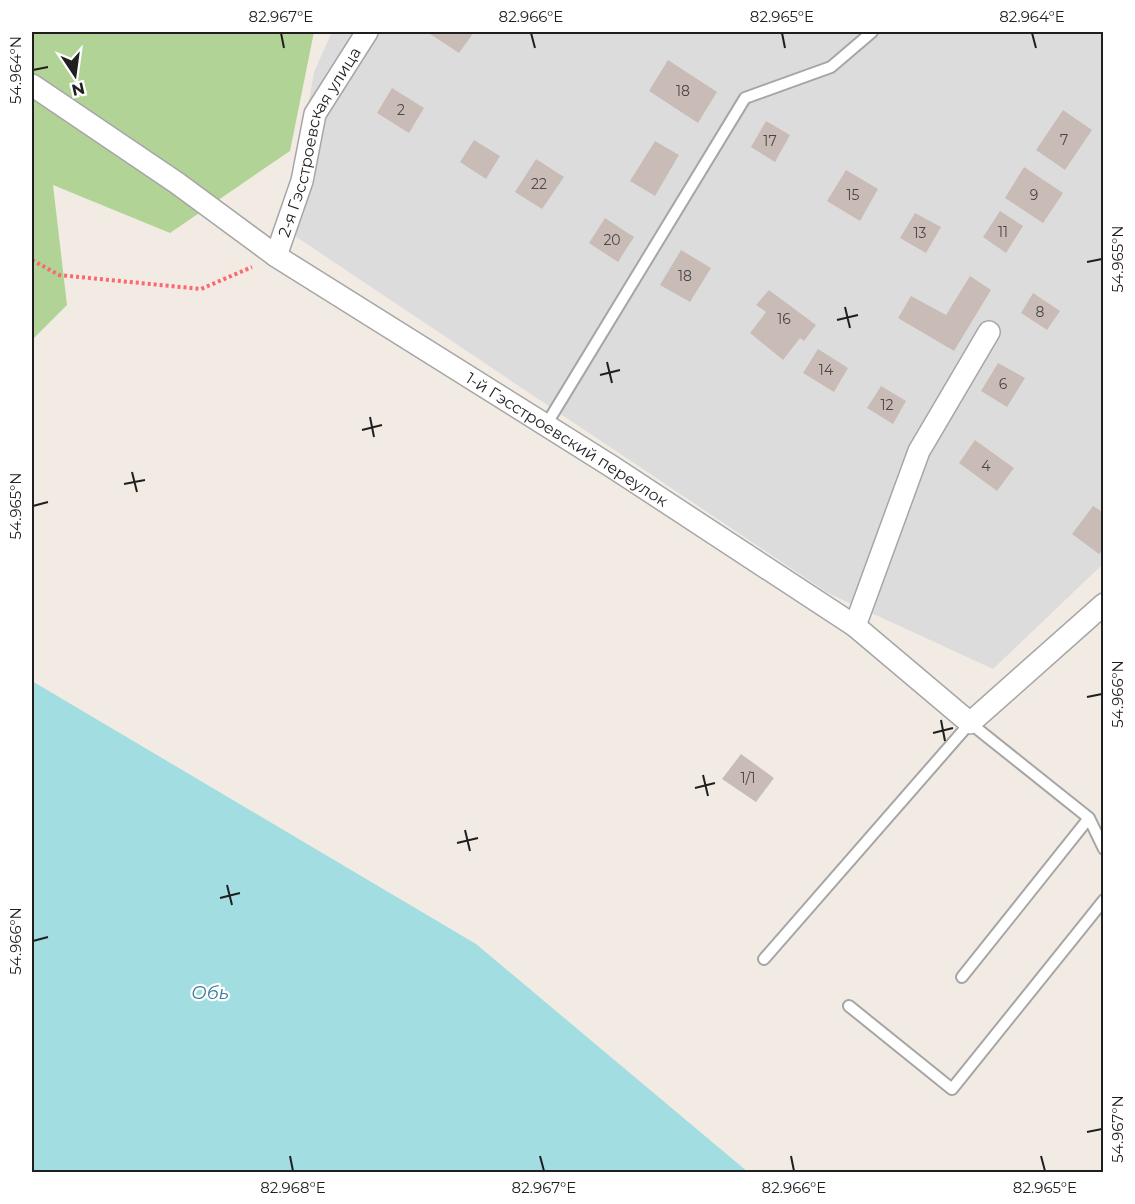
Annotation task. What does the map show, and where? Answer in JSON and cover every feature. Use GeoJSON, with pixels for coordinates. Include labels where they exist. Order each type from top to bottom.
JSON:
{"type":"FeatureCollection","features":[{"type":"Feature","properties":{"kind":"street","name":"2-я Гэсстроевская улица"},"geometry":{"type":"LineString","coordinates":[[276,256],[302,181],[315,114],[367,32]]}},
{"type":"Feature","properties":{"kind":"street","name":"1-й Гэсстроевский переулок"},"geometry":{"type":"LineString","coordinates":[[32,86],[177,183],[276,256],[546,425],[855,626],[970,723]]}},
{"type":"Feature","properties":{"kind":"street"},"geometry":{"type":"LineString","coordinates":[[855,626],[919,451],[990,332]]}},
{"type":"Feature","properties":{"kind":"street"},"geometry":{"type":"LineString","coordinates":[[970,723],[1104,604]]}},
{"type":"Feature","properties":{"kind":"lane"},"geometry":{"type":"LineString","coordinates":[[546,425],[745,98],[831,67],[872,32]]}},
{"type":"Feature","properties":{"kind":"lane"},"geometry":{"type":"LineString","coordinates":[[764,959],[970,723],[1089,818],[1104,849]]}},
{"type":"Feature","properties":{"kind":"lane"},"geometry":{"type":"LineString","coordinates":[[962,977],[1089,818]]}},
{"type":"Feature","properties":{"kind":"lane"},"geometry":{"type":"LineString","coordinates":[[849,1006],[952,1089],[1104,900]]}},
{"type":"Feature","properties":{"kind":"path"},"geometry":{"type":"LineString","coordinates":[[32,260],[58,275],[201,289],[276,256]]}},
{"type":"Feature","properties":{"kind":"shaded area"},"geometry":{"type":"Polygon","coordinates":[[[332,32],[1103,32],[1103,564],[993,669],[828,593],[286,230],[314,72],[332,32]]]}},
{"type":"Feature","properties":{"kind":"green space"},"geometry":{"type":"Polygon","coordinates":[[[32,32],[314,32],[290,151],[170,233],[53,185],[67,305],[32,340],[32,32]]]}},
{"type":"Feature","properties":{"kind":"water","name":"Обь"},"geometry":{"type":"Polygon","coordinates":[[[32,681],[476,944],[748,1172],[32,1172],[32,681]]]}},
{"type":"Feature","properties":{"kind":"building"},"geometry":{"type":"Polygon","coordinates":[[[427,32],[474,32],[459,53],[427,32]]]}},
{"type":"Feature","properties":{"kind":"building"},"geometry":{"type":"Polygon","coordinates":[[[668,60],[717,92],[698,123],[649,91],[668,60]]]}},
{"type":"Feature","properties":{"kind":"building"},"geometry":{"type":"Polygon","coordinates":[[[392,88],[424,108],[409,133],[377,113],[392,88]]]}},
{"type":"Feature","properties":{"kind":"building"},"geometry":{"type":"Polygon","coordinates":[[[1063,110],[1092,130],[1065,170],[1036,150],[1063,110]]]}},
{"type":"Feature","properties":{"kind":"building"},"geometry":{"type":"Polygon","coordinates":[[[766,121],[790,135],[775,162],[751,147],[766,121]]]}},
{"type":"Feature","properties":{"kind":"building"},"geometry":{"type":"Polygon","coordinates":[[[474,140],[500,156],[486,179],[460,162],[474,140]]]}},
{"type":"Feature","properties":{"kind":"building"},"geometry":{"type":"Polygon","coordinates":[[[655,141],[679,155],[655,196],[630,181],[655,141]]]}},
{"type":"Feature","properties":{"kind":"building"},"geometry":{"type":"Polygon","coordinates":[[[536,159],[564,177],[542,209],[515,192],[536,159]]]}},
{"type":"Feature","properties":{"kind":"building"},"geometry":{"type":"Polygon","coordinates":[[[1024,167],[1063,193],[1043,223],[1005,198],[1024,167]]]}},
{"type":"Feature","properties":{"kind":"building"},"geometry":{"type":"Polygon","coordinates":[[[846,170],[878,189],[860,221],[827,201],[846,170]]]}},
{"type":"Feature","properties":{"kind":"building"},"geometry":{"type":"Polygon","coordinates":[[[1000,211],[1023,226],[1006,253],[983,237],[1000,211]]]}},
{"type":"Feature","properties":{"kind":"building"},"geometry":{"type":"Polygon","coordinates":[[[915,213],[941,227],[926,253],[900,238],[915,213]]]}},
{"type":"Feature","properties":{"kind":"building"},"geometry":{"type":"Polygon","coordinates":[[[605,218],[634,237],[618,262],[589,243],[605,218]]]}},
{"type":"Feature","properties":{"kind":"building"},"geometry":{"type":"Polygon","coordinates":[[[681,250],[711,268],[690,302],[660,285],[681,250]]]}},
{"type":"Feature","properties":{"kind":"building"},"geometry":{"type":"Polygon","coordinates":[[[970,276],[991,290],[954,351],[898,318],[911,296],[946,315],[970,276]]]}},
{"type":"Feature","properties":{"kind":"building"},"geometry":{"type":"Polygon","coordinates":[[[769,290],[816,325],[804,341],[800,338],[783,360],[750,333],[766,312],[756,305],[769,290]]]}},
{"type":"Feature","properties":{"kind":"building"},"geometry":{"type":"Polygon","coordinates":[[[1033,293],[1060,311],[1047,330],[1021,313],[1033,293]]]}},
{"type":"Feature","properties":{"kind":"building"},"geometry":{"type":"Polygon","coordinates":[[[818,349],[848,368],[834,392],[803,373],[818,349]]]}},
{"type":"Feature","properties":{"kind":"building"},"geometry":{"type":"Polygon","coordinates":[[[998,363],[1025,378],[1007,407],[981,391],[998,363]]]}},
{"type":"Feature","properties":{"kind":"building"},"geometry":{"type":"Polygon","coordinates":[[[881,386],[906,401],[893,424],[867,408],[881,386]]]}},
{"type":"Feature","properties":{"kind":"building"},"geometry":{"type":"Polygon","coordinates":[[[975,440],[1014,468],[997,491],[959,463],[975,440]]]}},
{"type":"Feature","properties":{"kind":"building"},"geometry":{"type":"Polygon","coordinates":[[[1093,506],[1104,513],[1104,548],[1099,554],[1072,534],[1093,506]]]}},
{"type":"Feature","properties":{"kind":"building"},"geometry":{"type":"Polygon","coordinates":[[[741,754],[774,778],[756,802],[722,779],[741,754]]]}}]}
